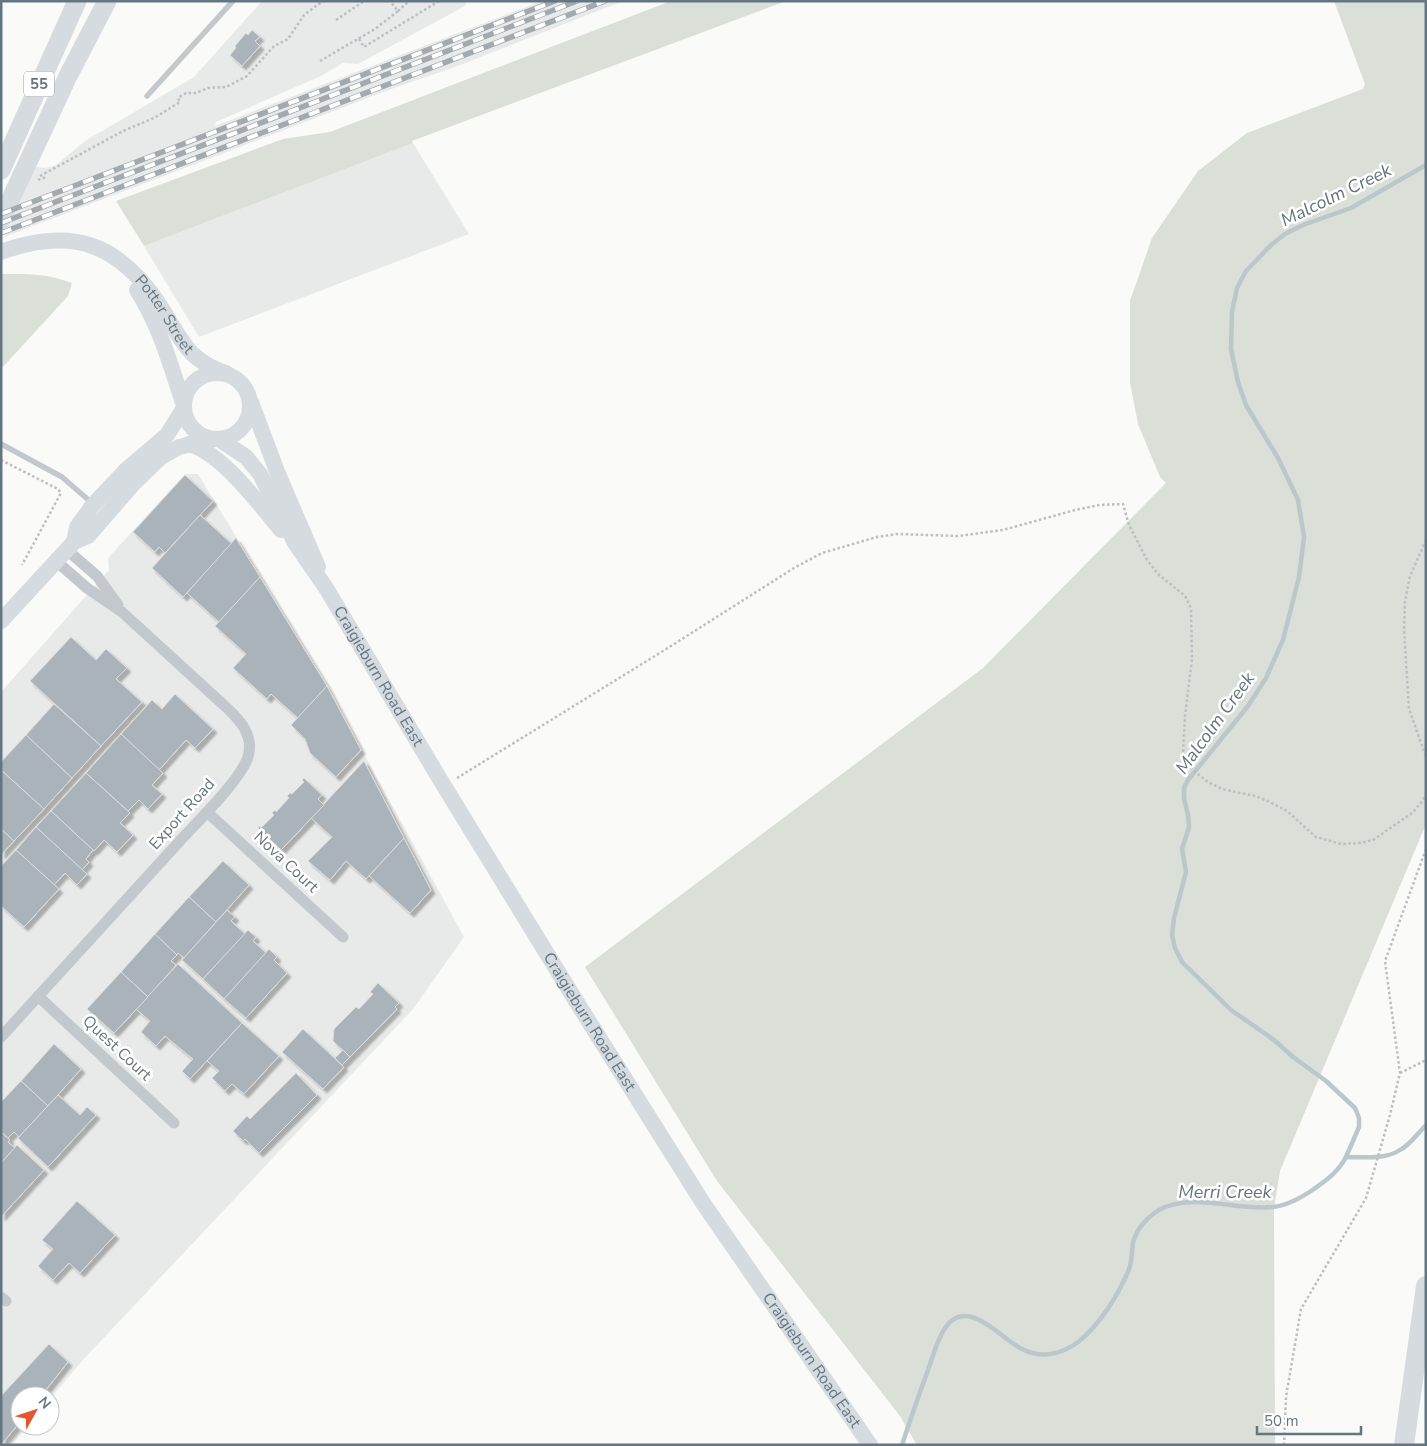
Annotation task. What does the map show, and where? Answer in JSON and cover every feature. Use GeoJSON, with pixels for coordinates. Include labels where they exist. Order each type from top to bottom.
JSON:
{"type":"FeatureCollection","features":[{"type":"Feature","properties":{"kind":"highway","name":"55"},"geometry":{"type":"LineString","coordinates":[[2,169],[76,1]]}},
{"type":"Feature","properties":{"kind":"highway","name":"55"},"geometry":{"type":"LineString","coordinates":[[1,220],[68,76],[107,1]]}},
{"type":"Feature","properties":{"kind":"highway"},"geometry":{"type":"LineString","coordinates":[[1404,1445],[1426,1286]]}},
{"type":"Feature","properties":{"kind":"main road","name":"Potter Street"},"geometry":{"type":"LineString","coordinates":[[1,252],[34,242],[53,239],[80,242],[106,252],[128,267],[145,284],[181,339],[196,358],[207,366],[226,374]]}},
{"type":"Feature","properties":{"kind":"main road","name":"Potter Street"},"geometry":{"type":"LineString","coordinates":[[106,252],[130,280],[152,315],[165,346],[184,407]]}},
{"type":"Feature","properties":{"kind":"main road"},"geometry":{"type":"LineString","coordinates":[[1,621],[66,551],[88,536],[133,484],[158,460],[174,449],[234,434],[246,422],[250,407],[249,395],[238,380],[226,374],[212,372],[195,380],[187,392],[184,407],[172,428],[164,438],[126,470],[93,505],[77,527],[66,551]]}},
{"type":"Feature","properties":{"kind":"main road","name":"Craigieburn Road East"},"geometry":{"type":"LineString","coordinates":[[249,395],[278,474],[316,560],[326,588]]}},
{"type":"Feature","properties":{"kind":"main road"},"geometry":{"type":"LineString","coordinates":[[184,407],[186,417],[194,430],[203,436],[217,439]]}},
{"type":"Feature","properties":{"kind":"main road","name":"Craigieburn Road East"},"geometry":{"type":"LineString","coordinates":[[217,439],[246,457],[260,474],[288,532],[302,556],[326,588],[444,786],[576,1001],[703,1203],[869,1444]]}},
{"type":"Feature","properties":{"kind":"main road"},"geometry":{"type":"LineString","coordinates":[[189,444],[206,451],[229,471],[302,556]]}},
{"type":"Feature","properties":{"kind":"street","name":"Export Road"},"geometry":{"type":"LineString","coordinates":[[66,551],[97,576],[122,612]]}},
{"type":"Feature","properties":{"kind":"street","name":"Export Road"},"geometry":{"type":"LineString","coordinates":[[1,1037],[207,812],[244,765],[250,744],[246,730],[240,720],[122,612],[87,588],[66,551]]}},
{"type":"Feature","properties":{"kind":"street","name":"Nova Court"},"geometry":{"type":"LineString","coordinates":[[207,812],[343,937]]}},
{"type":"Feature","properties":{"kind":"street","name":"Quest Court"},"geometry":{"type":"LineString","coordinates":[[38,996],[174,1123]]}},
{"type":"Feature","properties":{"kind":"lane"},"geometry":{"type":"LineString","coordinates":[[147,96],[233,1]]}},
{"type":"Feature","properties":{"kind":"lane"},"geometry":{"type":"LineString","coordinates":[[1,444],[62,477],[93,505]]}},
{"type":"Feature","properties":{"kind":"path"},"geometry":{"type":"LineString","coordinates":[[32,182],[100,143],[154,118],[180,102],[178,98],[186,93],[196,93],[208,88],[226,88],[246,76],[274,46],[288,39],[304,15],[323,1]]}},
{"type":"Feature","properties":{"kind":"path"},"geometry":{"type":"LineString","coordinates":[[336,20],[364,1]]}},
{"type":"Feature","properties":{"kind":"path"},"geometry":{"type":"LineString","coordinates":[[390,1],[398,11]]}},
{"type":"Feature","properties":{"kind":"path"},"geometry":{"type":"LineString","coordinates":[[320,61],[375,29],[409,1]]}},
{"type":"Feature","properties":{"kind":"path"},"geometry":{"type":"LineString","coordinates":[[359,38],[364,47],[439,1]]}},
{"type":"Feature","properties":{"kind":"path"},"geometry":{"type":"LineString","coordinates":[[1,460],[58,489],[61,493],[22,565]]}},
{"type":"Feature","properties":{"kind":"path"},"geometry":{"type":"LineString","coordinates":[[444,786],[672,646],[794,568],[822,553],[877,536],[897,534],[958,536],[1003,530],[1100,505],[1123,504],[1129,525],[1147,560],[1159,575],[1185,596],[1191,608],[1192,659],[1183,730],[1183,752],[1185,760],[1195,772],[1208,782],[1222,789],[1255,796],[1270,802],[1286,811],[1316,837],[1341,844],[1360,844],[1373,840],[1412,813],[1421,804],[1426,795]]}},
{"type":"Feature","properties":{"kind":"path"},"geometry":{"type":"LineString","coordinates":[[1426,540],[1410,576],[1405,601],[1404,629],[1409,709],[1426,757]]}},
{"type":"Feature","properties":{"kind":"path"},"geometry":{"type":"LineString","coordinates":[[1284,1445],[1286,1397],[1301,1309],[1366,1198],[1390,1115],[1400,1073],[1385,962],[1426,849]]}},
{"type":"Feature","properties":{"kind":"path"},"geometry":{"type":"LineString","coordinates":[[1400,1073],[1426,1060]]}},
{"type":"Feature","properties":{"kind":"shaded area"},"geometry":{"type":"Polygon","coordinates":[[[262,1],[467,1],[465,6],[358,64],[343,63],[321,76],[216,122],[215,126],[542,1],[623,1],[455,67],[391,89],[4,237],[36,167],[46,168],[56,165],[85,141],[194,77],[262,1]]]}},
{"type":"Feature","properties":{"kind":"shaded area"},"geometry":{"type":"Polygon","coordinates":[[[671,1],[786,1],[412,141],[413,143],[144,246],[116,201],[283,139],[330,132],[671,1]]]}},
{"type":"Feature","properties":{"kind":"shaded area"},"geometry":{"type":"Polygon","coordinates":[[[1334,1],[1426,1],[1426,824],[1280,1171],[1274,1208],[1275,1445],[917,1445],[900,1416],[717,1181],[585,967],[983,668],[1166,483],[1160,477],[1138,424],[1130,382],[1130,301],[1152,238],[1198,171],[1247,133],[1363,89],[1365,84],[1334,1]]]}},
{"type":"Feature","properties":{"kind":"shaded area"},"geometry":{"type":"Polygon","coordinates":[[[413,143],[469,234],[199,337],[144,246],[413,143]]]}},
{"type":"Feature","properties":{"kind":"shaded area"},"geometry":{"type":"Polygon","coordinates":[[[1,274],[45,276],[72,283],[68,296],[1,369],[1,274]]]}},
{"type":"Feature","properties":{"kind":"shaded area"},"geometry":{"type":"Polygon","coordinates":[[[185,474],[198,474],[327,686],[464,937],[413,1009],[82,1361],[60,1387],[10,1386],[10,1436],[20,1436],[12,1445],[1,1445],[1,692],[109,570],[108,558],[185,474]]]}},
{"type":"Feature","properties":{"kind":"building"},"geometry":{"type":"Polygon","coordinates":[[[252,30],[260,37],[255,41],[260,46],[242,66],[230,55],[246,33],[248,35],[252,30]]]}},
{"type":"Feature","properties":{"kind":"building"},"geometry":{"type":"Polygon","coordinates":[[[185,475],[213,501],[165,553],[159,547],[155,552],[133,532],[185,475]]]}},
{"type":"Feature","properties":{"kind":"building"},"geometry":{"type":"Polygon","coordinates":[[[200,515],[232,544],[183,597],[152,568],[200,515]]]}},
{"type":"Feature","properties":{"kind":"building"},"geometry":{"type":"Polygon","coordinates":[[[236,538],[260,577],[219,622],[187,593],[236,538]]]}},
{"type":"Feature","properties":{"kind":"building"},"geometry":{"type":"Polygon","coordinates":[[[260,577],[327,686],[298,718],[271,694],[267,699],[233,668],[246,654],[215,626],[260,577]]]}},
{"type":"Feature","properties":{"kind":"building"},"geometry":{"type":"Polygon","coordinates":[[[71,637],[96,660],[106,649],[127,668],[116,679],[142,702],[101,746],[30,681],[71,637]]]}},
{"type":"Feature","properties":{"kind":"building"},"geometry":{"type":"Polygon","coordinates":[[[327,686],[361,750],[336,777],[310,753],[305,739],[291,725],[327,686]]]}},
{"type":"Feature","properties":{"kind":"building"},"geometry":{"type":"Polygon","coordinates":[[[175,694],[213,729],[195,748],[186,740],[159,770],[121,734],[152,700],[162,709],[175,694]]]}},
{"type":"Feature","properties":{"kind":"building"},"geometry":{"type":"Polygon","coordinates":[[[54,704],[101,746],[72,778],[26,735],[54,704]]]}},
{"type":"Feature","properties":{"kind":"building"},"geometry":{"type":"Polygon","coordinates":[[[121,734],[163,773],[152,785],[162,794],[148,809],[139,800],[128,811],[86,773],[121,734]]]}},
{"type":"Feature","properties":{"kind":"building"},"geometry":{"type":"Polygon","coordinates":[[[26,735],[72,778],[44,809],[1,770],[1,762],[26,735]]]}},
{"type":"Feature","properties":{"kind":"building"},"geometry":{"type":"Polygon","coordinates":[[[364,761],[404,838],[366,879],[346,861],[330,880],[308,861],[332,837],[311,818],[364,761]]]}},
{"type":"Feature","properties":{"kind":"building"},"geometry":{"type":"Polygon","coordinates":[[[1,770],[44,809],[14,841],[1,829],[1,770]]]}},
{"type":"Feature","properties":{"kind":"building"},"geometry":{"type":"Polygon","coordinates":[[[86,773],[130,813],[120,823],[133,835],[117,852],[104,840],[94,851],[51,811],[86,773]]]}},
{"type":"Feature","properties":{"kind":"building"},"geometry":{"type":"Polygon","coordinates":[[[304,778],[322,795],[318,799],[324,805],[281,850],[258,828],[260,826],[261,828],[274,815],[272,813],[275,810],[276,812],[289,798],[287,796],[290,793],[292,794],[304,782],[302,780],[304,778]]]}},
{"type":"Feature","properties":{"kind":"building"},"geometry":{"type":"Polygon","coordinates":[[[51,811],[93,850],[86,859],[89,862],[82,870],[36,827],[51,811]]]}},
{"type":"Feature","properties":{"kind":"building"},"geometry":{"type":"Polygon","coordinates":[[[36,827],[87,874],[77,885],[65,873],[54,885],[16,850],[36,827]]]}},
{"type":"Feature","properties":{"kind":"building"},"geometry":{"type":"Polygon","coordinates":[[[1,829],[14,841],[1,855],[1,829]]]}},
{"type":"Feature","properties":{"kind":"building"},"geometry":{"type":"Polygon","coordinates":[[[404,838],[431,890],[410,913],[369,876],[404,838]]]}},
{"type":"Feature","properties":{"kind":"building"},"geometry":{"type":"Polygon","coordinates":[[[16,850],[59,889],[24,927],[1,906],[1,866],[16,850]]]}},
{"type":"Feature","properties":{"kind":"building"},"geometry":{"type":"Polygon","coordinates":[[[223,861],[249,885],[216,922],[189,897],[223,861]]]}},
{"type":"Feature","properties":{"kind":"building"},"geometry":{"type":"Polygon","coordinates":[[[189,897],[216,922],[184,958],[178,953],[177,955],[155,934],[189,897]]]}},
{"type":"Feature","properties":{"kind":"building"},"geometry":{"type":"Polygon","coordinates":[[[227,910],[235,917],[231,921],[245,934],[203,979],[182,960],[227,910]]]}},
{"type":"Feature","properties":{"kind":"building"},"geometry":{"type":"Polygon","coordinates":[[[248,930],[256,937],[253,941],[266,953],[224,999],[203,979],[248,930]]]}},
{"type":"Feature","properties":{"kind":"building"},"geometry":{"type":"Polygon","coordinates":[[[155,934],[177,955],[171,961],[176,965],[148,997],[121,972],[155,934]]]}},
{"type":"Feature","properties":{"kind":"building"},"geometry":{"type":"Polygon","coordinates":[[[269,949],[277,957],[274,960],[287,973],[246,1018],[224,999],[269,949]]]}},
{"type":"Feature","properties":{"kind":"building"},"geometry":{"type":"Polygon","coordinates":[[[178,964],[242,1023],[190,1079],[182,1071],[193,1059],[165,1036],[156,1046],[141,1032],[150,1021],[136,1009],[178,964]]]}},
{"type":"Feature","properties":{"kind":"building"},"geometry":{"type":"Polygon","coordinates":[[[121,972],[148,997],[114,1033],[87,1009],[121,972]]]}},
{"type":"Feature","properties":{"kind":"building"},"geometry":{"type":"Polygon","coordinates":[[[378,983],[399,1003],[395,1007],[397,1009],[350,1057],[333,1041],[334,1029],[356,1007],[359,1009],[373,994],[370,992],[378,983]]]}},
{"type":"Feature","properties":{"kind":"building"},"geometry":{"type":"Polygon","coordinates":[[[242,1023],[279,1056],[244,1094],[232,1084],[225,1091],[212,1078],[219,1071],[207,1061],[242,1023]]]}},
{"type":"Feature","properties":{"kind":"building"},"geometry":{"type":"Polygon","coordinates":[[[303,1029],[344,1067],[323,1089],[282,1052],[303,1029]]]}},
{"type":"Feature","properties":{"kind":"building"},"geometry":{"type":"Polygon","coordinates":[[[54,1044],[81,1069],[48,1106],[21,1081],[54,1044]]]}},
{"type":"Feature","properties":{"kind":"building"},"geometry":{"type":"Polygon","coordinates":[[[343,1050],[350,1057],[342,1065],[335,1058],[343,1050]]]}},
{"type":"Feature","properties":{"kind":"building"},"geometry":{"type":"Polygon","coordinates":[[[296,1073],[317,1095],[259,1153],[245,1139],[243,1141],[233,1131],[247,1116],[250,1119],[296,1073]]]}},
{"type":"Feature","properties":{"kind":"building"},"geometry":{"type":"Polygon","coordinates":[[[21,1081],[48,1106],[19,1137],[14,1132],[8,1138],[1,1132],[1,1102],[21,1081]]]}},
{"type":"Feature","properties":{"kind":"building"},"geometry":{"type":"Polygon","coordinates":[[[58,1095],[80,1115],[87,1107],[96,1115],[48,1167],[18,1138],[58,1095]]]}},
{"type":"Feature","properties":{"kind":"building"},"geometry":{"type":"Polygon","coordinates":[[[1,1132],[10,1140],[8,1142],[15,1148],[1,1163],[1,1132]]]}},
{"type":"Feature","properties":{"kind":"building"},"geometry":{"type":"Polygon","coordinates":[[[17,1145],[44,1170],[1,1217],[1,1163],[17,1145]]]}},
{"type":"Feature","properties":{"kind":"building"},"geometry":{"type":"Polygon","coordinates":[[[77,1201],[115,1235],[80,1273],[69,1263],[53,1280],[38,1266],[53,1249],[42,1240],[77,1201]]]}},
{"type":"Feature","properties":{"kind":"building"},"geometry":{"type":"Polygon","coordinates":[[[49,1344],[68,1362],[49,1386],[10,1386],[49,1344]]]}},
{"type":"Feature","properties":{"kind":"building"},"geometry":{"type":"Polygon","coordinates":[[[10,1386],[10,1434],[1,1445],[1,1396],[10,1386]]]}},
{"type":"Feature","properties":{"kind":"waterway","name":"Malcolm Creek"},"geometry":{"type":"LineString","coordinates":[[1346,1157],[1359,1127],[1359,1118],[1355,1108],[1326,1081],[1293,1057],[1274,1040],[1231,1010],[1182,962],[1175,948],[1172,935],[1174,918],[1186,872],[1182,849],[1189,827],[1184,788],[1188,780],[1248,706],[1266,678],[1283,640],[1299,577],[1304,537],[1298,500],[1278,458],[1246,405],[1238,382],[1231,349],[1232,312],[1237,288],[1246,271],[1271,245],[1285,234],[1303,225],[1351,208],[1426,165]]}},
{"type":"Feature","properties":{"kind":"waterway","name":"Merri Creek"},"geometry":{"type":"LineString","coordinates":[[902,1445],[937,1343],[945,1328],[954,1319],[963,1316],[984,1322],[1014,1344],[1031,1353],[1048,1354],[1064,1350],[1086,1335],[1105,1313],[1128,1272],[1137,1232],[1150,1217],[1160,1210],[1178,1203],[1192,1202],[1260,1208],[1290,1203],[1324,1182],[1336,1171],[1346,1157],[1374,1157],[1394,1153],[1404,1148],[1426,1125]]}},
{"type":"Feature","properties":{"kind":"railway"},"geometry":{"type":"LineString","coordinates":[[1,214],[555,1]]}},
{"type":"Feature","properties":{"kind":"railway"},"geometry":{"type":"LineString","coordinates":[[1,223],[577,1]]}},
{"type":"Feature","properties":{"kind":"railway"},"geometry":{"type":"LineString","coordinates":[[1,233],[605,1]]}}]}
